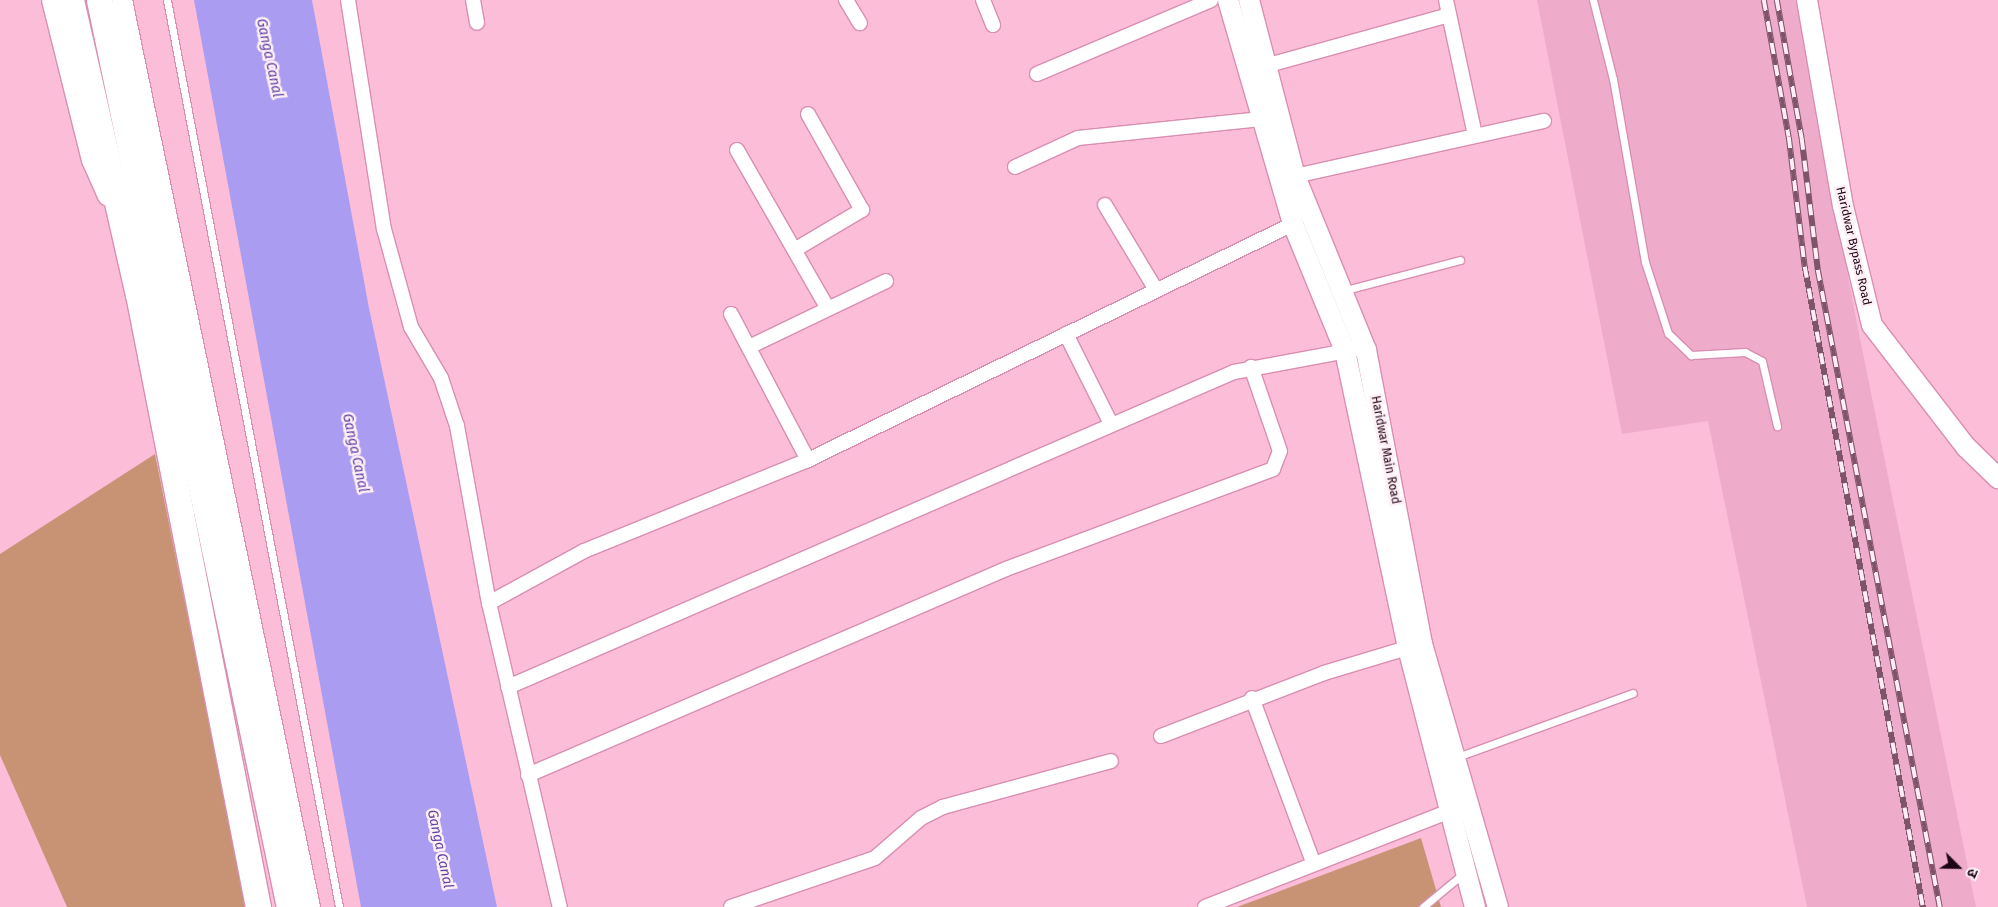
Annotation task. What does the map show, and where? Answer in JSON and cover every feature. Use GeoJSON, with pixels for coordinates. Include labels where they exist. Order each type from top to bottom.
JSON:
{"type":"FeatureCollection","features":[{"type":"Feature","properties":{"kind":"highway"},"geometry":{"type":"LineString","coordinates":[[71,0],[124,234],[258,907]]}},
{"type":"Feature","properties":{"kind":"highway"},"geometry":{"type":"LineString","coordinates":[[99,0],[289,907]]}},
{"type":"Feature","properties":{"kind":"main road"},"geometry":{"type":"LineString","coordinates":[[52,0],[92,160],[124,234]]}},
{"type":"Feature","properties":{"kind":"main road"},"geometry":{"type":"LineString","coordinates":[[122,0],[310,907]]}},
{"type":"Feature","properties":{"kind":"main road","name":"Haridwar Main Road"},"geometry":{"type":"LineString","coordinates":[[1228,0],[1270,118],[1366,350],[1415,646],[1447,812],[1475,907]]}},
{"type":"Feature","properties":{"kind":"main road","name":"Haridwar Main Road"},"geometry":{"type":"LineString","coordinates":[[1249,0],[1265,66],[1270,118],[1293,224],[1346,351],[1415,646],[1455,758],[1498,907]]}},
{"type":"Feature","properties":{"kind":"main road","name":"Haridwar Bypass Road"},"geometry":{"type":"LineString","coordinates":[[1807,0],[1843,206],[1872,325],[1966,447],[1998,478]]}},
{"type":"Feature","properties":{"kind":"street"},"geometry":{"type":"LineString","coordinates":[[348,0],[384,228],[411,327],[450,399],[489,602],[560,907]]}},
{"type":"Feature","properties":{"kind":"street"},"geometry":{"type":"LineString","coordinates":[[473,0],[477,23]]}},
{"type":"Feature","properties":{"kind":"street"},"geometry":{"type":"LineString","coordinates":[[846,0],[860,23]]}},
{"type":"Feature","properties":{"kind":"street"},"geometry":{"type":"LineString","coordinates":[[983,0],[993,25]]}},
{"type":"Feature","properties":{"kind":"street"},"geometry":{"type":"LineString","coordinates":[[1037,74],[1211,0]]}},
{"type":"Feature","properties":{"kind":"street"},"geometry":{"type":"LineString","coordinates":[[1446,0],[1475,135]]}},
{"type":"Feature","properties":{"kind":"street"},"geometry":{"type":"LineString","coordinates":[[1265,66],[1449,15]]}},
{"type":"Feature","properties":{"kind":"street"},"geometry":{"type":"LineString","coordinates":[[796,250],[862,210],[808,114]]}},
{"type":"Feature","properties":{"kind":"street"},"geometry":{"type":"LineString","coordinates":[[1015,167],[1078,138],[1270,118]]}},
{"type":"Feature","properties":{"kind":"street"},"geometry":{"type":"LineString","coordinates":[[1295,176],[1544,121]]}},
{"type":"Feature","properties":{"kind":"street"},"geometry":{"type":"LineString","coordinates":[[737,150],[827,307]]}},
{"type":"Feature","properties":{"kind":"street"},"geometry":{"type":"LineString","coordinates":[[1105,204],[1156,290]]}},
{"type":"Feature","properties":{"kind":"street"},"geometry":{"type":"LineString","coordinates":[[489,602],[584,551],[808,460],[1293,224]]}},
{"type":"Feature","properties":{"kind":"street"},"geometry":{"type":"LineString","coordinates":[[749,347],[827,307],[886,281]]}},
{"type":"Feature","properties":{"kind":"street"},"geometry":{"type":"LineString","coordinates":[[732,314],[808,460]]}},
{"type":"Feature","properties":{"kind":"street"},"geometry":{"type":"LineString","coordinates":[[1066,334],[1111,424]]}},
{"type":"Feature","properties":{"kind":"street"},"geometry":{"type":"LineString","coordinates":[[508,687],[1111,424],[1251,367],[1346,351],[1366,350]]}},
{"type":"Feature","properties":{"kind":"street"},"geometry":{"type":"LineString","coordinates":[[528,775],[1006,570],[1273,469],[1280,451],[1251,367]]}},
{"type":"Feature","properties":{"kind":"street"},"geometry":{"type":"LineString","coordinates":[[1161,736],[1252,698],[1415,646]]}},
{"type":"Feature","properties":{"kind":"street"},"geometry":{"type":"LineString","coordinates":[[1252,698],[1313,862]]}},
{"type":"Feature","properties":{"kind":"street"},"geometry":{"type":"LineString","coordinates":[[731,907],[876,858],[922,818],[943,807],[1111,761]]}},
{"type":"Feature","properties":{"kind":"street"},"geometry":{"type":"LineString","coordinates":[[1205,907],[1313,862],[1447,812]]}},
{"type":"Feature","properties":{"kind":"lane"},"geometry":{"type":"LineString","coordinates":[[167,0],[339,907]]}},
{"type":"Feature","properties":{"kind":"lane"},"geometry":{"type":"LineString","coordinates":[[1594,0],[1613,79],[1645,262],[1668,333],[1692,355],[1745,352],[1762,361],[1777,426]]}},
{"type":"Feature","properties":{"kind":"lane"},"geometry":{"type":"LineString","coordinates":[[1342,291],[1460,260]]}},
{"type":"Feature","properties":{"kind":"lane"},"geometry":{"type":"LineString","coordinates":[[1455,758],[1633,693]]}},
{"type":"Feature","properties":{"kind":"lane"},"geometry":{"type":"LineString","coordinates":[[1423,907],[1465,873]]}},
{"type":"Feature","properties":{"kind":"shaded area"},"geometry":{"type":"Polygon","coordinates":[[[1537,0],[1796,0],[1858,329],[1976,907],[1807,907],[1708,421],[1622,434],[1537,0]]]}},
{"type":"Feature","properties":{"kind":"shaded area"},"geometry":{"type":"Polygon","coordinates":[[[155,454],[246,907],[67,907],[0,755],[0,554],[155,454]]]}},
{"type":"Feature","properties":{"kind":"shaded area"},"geometry":{"type":"Polygon","coordinates":[[[1421,838],[1441,907],[1237,907],[1421,838]]]}},
{"type":"Feature","properties":{"kind":"water","name":"Ganga Canal"},"geometry":{"type":"Polygon","coordinates":[[[194,0],[312,0],[369,308],[497,907],[361,907],[194,0]]]}},
{"type":"Feature","properties":{"kind":"railway"},"geometry":{"type":"LineString","coordinates":[[1764,0],[1789,137],[1805,267],[1923,907]]}},
{"type":"Feature","properties":{"kind":"railway"},"geometry":{"type":"LineString","coordinates":[[1777,0],[1802,139],[1818,270],[1940,907]]}}]}
